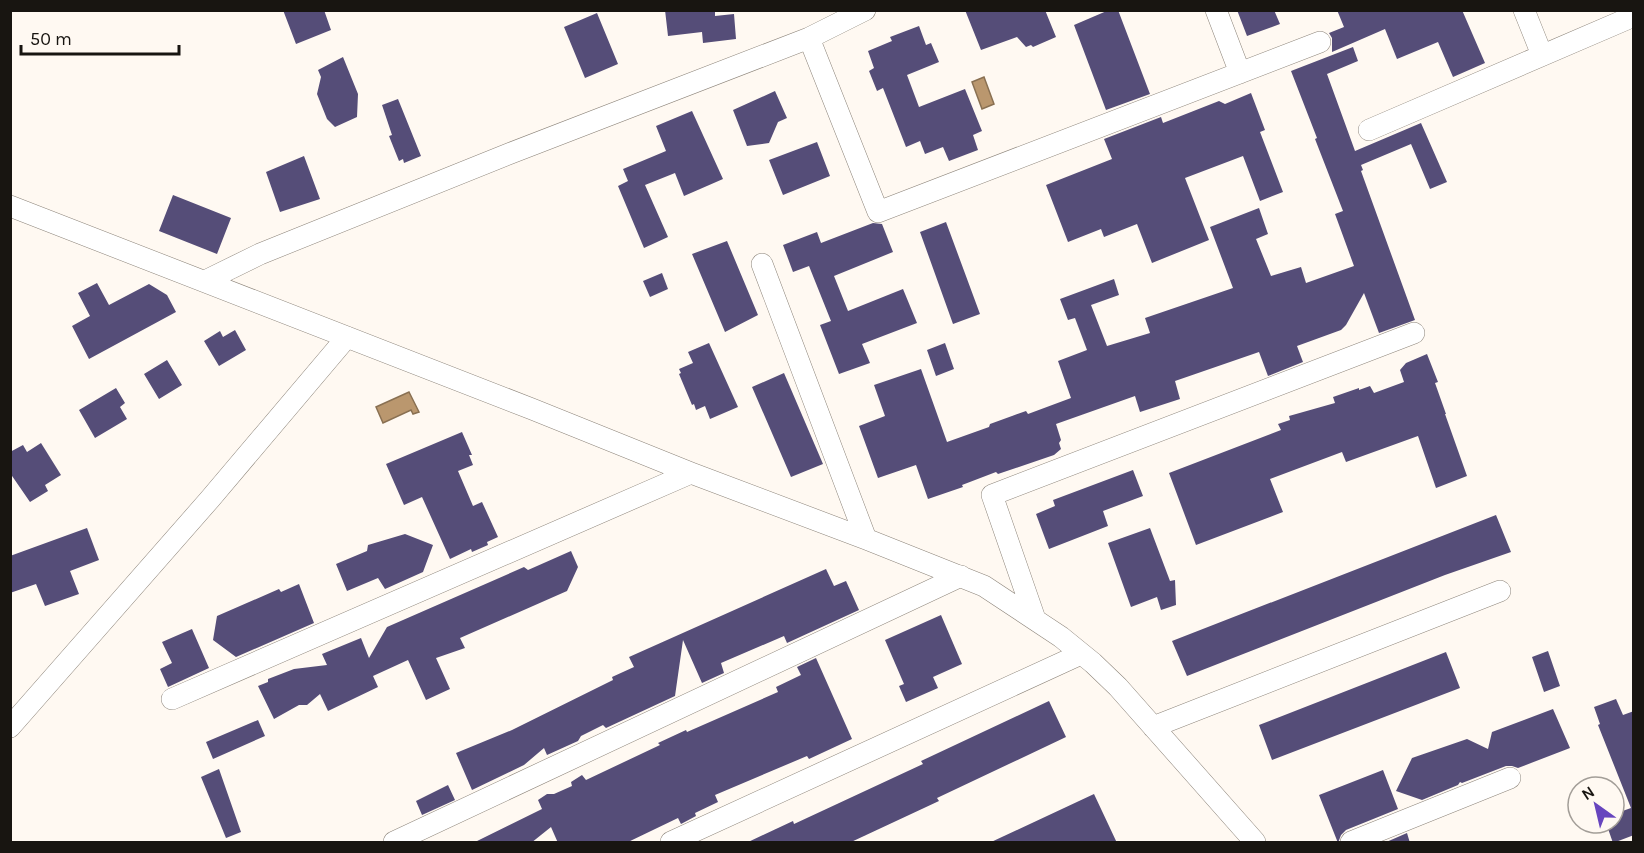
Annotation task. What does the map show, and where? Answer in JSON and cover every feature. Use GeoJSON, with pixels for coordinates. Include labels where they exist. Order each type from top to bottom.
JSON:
{"type":"FeatureCollection","features":[{"type":"Feature","properties":{"kind":"street"},"geometry":{"type":"LineString","coordinates":[[205,281],[281,245],[809,38],[865,10]]}},
{"type":"Feature","properties":{"kind":"street"},"geometry":{"type":"LineString","coordinates":[[1216,10],[1240,73]]}},
{"type":"Feature","properties":{"kind":"street"},"geometry":{"type":"LineString","coordinates":[[1524,10],[1542,55]]}},
{"type":"Feature","properties":{"kind":"street"},"geometry":{"type":"LineString","coordinates":[[1369,130],[1634,16]]}},
{"type":"Feature","properties":{"kind":"street"},"geometry":{"type":"LineString","coordinates":[[809,38],[878,212],[1320,42]]}},
{"type":"Feature","properties":{"kind":"street"},"geometry":{"type":"LineString","coordinates":[[10,206],[691,473],[961,576],[1003,597],[1081,654],[1119,687],[1255,843]]}},
{"type":"Feature","properties":{"kind":"street"},"geometry":{"type":"LineString","coordinates":[[762,264],[866,539]]}},
{"type":"Feature","properties":{"kind":"street"},"geometry":{"type":"LineString","coordinates":[[1035,619],[992,495],[1414,333]]}},
{"type":"Feature","properties":{"kind":"street"},"geometry":{"type":"LineString","coordinates":[[10,727],[347,337]]}},
{"type":"Feature","properties":{"kind":"street"},"geometry":{"type":"LineString","coordinates":[[172,699],[691,473]]}},
{"type":"Feature","properties":{"kind":"street"},"geometry":{"type":"LineString","coordinates":[[394,843],[961,576]]}},
{"type":"Feature","properties":{"kind":"street"},"geometry":{"type":"LineString","coordinates":[[1153,727],[1500,591]]}},
{"type":"Feature","properties":{"kind":"street"},"geometry":{"type":"LineString","coordinates":[[671,843],[1081,654]]}},
{"type":"Feature","properties":{"kind":"street"},"geometry":{"type":"LineString","coordinates":[[1351,843],[1510,778]]}},
{"type":"Feature","properties":{"kind":"shaded area"},"geometry":{"type":"Polygon","coordinates":[[[984,77],[994,104],[982,109],[972,82],[984,77]]]}},
{"type":"Feature","properties":{"kind":"shaded area"},"geometry":{"type":"Polygon","coordinates":[[[409,392],[419,412],[413,414],[411,410],[383,423],[376,407],[409,392]]]}},
{"type":"Feature","properties":{"kind":"building"},"geometry":{"type":"Polygon","coordinates":[[[283,10],[324,10],[331,30],[296,44],[283,10]]]}},
{"type":"Feature","properties":{"kind":"building"},"geometry":{"type":"Polygon","coordinates":[[[665,10],[715,10],[715,16],[734,14],[736,39],[703,43],[702,32],[668,36],[665,10]]]}},
{"type":"Feature","properties":{"kind":"building"},"geometry":{"type":"Polygon","coordinates":[[[965,10],[1045,10],[1056,37],[1033,47],[1031,45],[1026,47],[1017,37],[981,50],[965,10]]]}},
{"type":"Feature","properties":{"kind":"building"},"geometry":{"type":"Polygon","coordinates":[[[1109,10],[1118,10],[1150,94],[1106,110],[1074,25],[1109,10]]]}},
{"type":"Feature","properties":{"kind":"building"},"geometry":{"type":"Polygon","coordinates":[[[1237,10],[1274,10],[1280,24],[1247,36],[1237,10]]]}},
{"type":"Feature","properties":{"kind":"building"},"geometry":{"type":"Polygon","coordinates":[[[1337,10],[1462,10],[1485,63],[1453,77],[1438,42],[1397,59],[1385,29],[1332,52],[1332,38],[1329,33],[1344,27],[1337,10]]]}},
{"type":"Feature","properties":{"kind":"building"},"geometry":{"type":"Polygon","coordinates":[[[597,13],[618,64],[585,78],[564,27],[597,13]]]}},
{"type":"Feature","properties":{"kind":"building"},"geometry":{"type":"Polygon","coordinates":[[[919,26],[926,45],[931,43],[939,62],[907,75],[919,107],[965,89],[982,131],[973,135],[978,150],[949,161],[943,147],[925,154],[920,141],[906,147],[883,88],[877,91],[869,71],[874,68],[868,51],[892,41],[890,37],[919,26]]]}},
{"type":"Feature","properties":{"kind":"building"},"geometry":{"type":"Polygon","coordinates":[[[1353,47],[1358,61],[1327,74],[1355,151],[1421,123],[1447,182],[1430,189],[1411,144],[1361,165],[1363,170],[1361,171],[1415,320],[1379,333],[1364,293],[1341,330],[1297,346],[1303,362],[1268,376],[1259,352],[1175,381],[1180,399],[1140,412],[1135,396],[1056,424],[1061,449],[1054,455],[998,474],[996,472],[928,499],[916,465],[878,478],[859,426],[885,416],[874,385],[921,369],[947,442],[1026,411],[1028,414],[1071,398],[1058,361],[1087,350],[1075,318],[1068,320],[1060,299],[1114,279],[1119,295],[1091,305],[1107,346],[1150,333],[1145,318],[1233,288],[1210,227],[1259,208],[1268,234],[1256,239],[1271,276],[1301,267],[1306,283],[1354,266],[1335,214],[1343,211],[1291,71],[1353,47]]]}},
{"type":"Feature","properties":{"kind":"building"},"geometry":{"type":"Polygon","coordinates":[[[343,57],[358,94],[357,117],[335,127],[327,119],[317,94],[321,77],[318,70],[343,57]]]}},
{"type":"Feature","properties":{"kind":"building"},"geometry":{"type":"Polygon","coordinates":[[[775,91],[787,118],[778,122],[769,143],[747,146],[733,110],[775,91]]]}},
{"type":"Feature","properties":{"kind":"building"},"geometry":{"type":"Polygon","coordinates":[[[1251,93],[1265,130],[1260,132],[1283,192],[1260,201],[1243,156],[1185,178],[1209,240],[1152,263],[1137,224],[1104,237],[1101,229],[1068,242],[1046,185],[1112,159],[1104,139],[1161,117],[1163,123],[1219,101],[1225,104],[1251,93]]]}},
{"type":"Feature","properties":{"kind":"building"},"geometry":{"type":"Polygon","coordinates":[[[398,99],[421,156],[404,163],[403,159],[399,161],[389,136],[392,135],[382,105],[398,99]]]}},
{"type":"Feature","properties":{"kind":"building"},"geometry":{"type":"Polygon","coordinates":[[[692,111],[723,179],[684,196],[675,173],[645,185],[668,237],[644,248],[618,186],[628,181],[623,169],[666,151],[656,126],[692,111]]]}},
{"type":"Feature","properties":{"kind":"building"},"geometry":{"type":"Polygon","coordinates":[[[817,142],[830,176],[783,195],[769,160],[817,142]]]}},
{"type":"Feature","properties":{"kind":"building"},"geometry":{"type":"Polygon","coordinates":[[[304,156],[320,199],[280,212],[266,172],[304,156]]]}},
{"type":"Feature","properties":{"kind":"building"},"geometry":{"type":"Polygon","coordinates":[[[173,195],[231,218],[217,254],[159,231],[173,195]]]}},
{"type":"Feature","properties":{"kind":"building"},"geometry":{"type":"Polygon","coordinates":[[[946,222],[980,314],[953,324],[920,232],[946,222]]]}},
{"type":"Feature","properties":{"kind":"building"},"geometry":{"type":"Polygon","coordinates":[[[873,223],[882,224],[893,252],[834,276],[848,311],[903,289],[917,323],[862,344],[870,363],[839,374],[820,325],[831,321],[809,266],[793,272],[783,245],[817,232],[821,243],[873,223]]]}},
{"type":"Feature","properties":{"kind":"building"},"geometry":{"type":"Polygon","coordinates":[[[727,241],[758,315],[725,332],[692,254],[727,241]]]}},
{"type":"Feature","properties":{"kind":"building"},"geometry":{"type":"Polygon","coordinates":[[[662,273],[668,289],[650,297],[643,281],[662,273]]]}},
{"type":"Feature","properties":{"kind":"building"},"geometry":{"type":"Polygon","coordinates":[[[97,283],[109,305],[149,284],[167,295],[176,312],[89,359],[72,326],[90,316],[78,293],[97,283]]]}},
{"type":"Feature","properties":{"kind":"building"},"geometry":{"type":"Polygon","coordinates":[[[235,330],[246,350],[219,366],[204,341],[220,331],[223,337],[235,330]]]}},
{"type":"Feature","properties":{"kind":"building"},"geometry":{"type":"Polygon","coordinates":[[[709,343],[738,407],[710,419],[705,406],[696,410],[694,404],[692,405],[679,374],[681,373],[679,369],[693,363],[688,352],[709,343]]]}},
{"type":"Feature","properties":{"kind":"building"},"geometry":{"type":"Polygon","coordinates":[[[945,343],[954,369],[936,376],[927,350],[945,343]]]}},
{"type":"Feature","properties":{"kind":"building"},"geometry":{"type":"Polygon","coordinates":[[[1427,354],[1467,476],[1436,488],[1418,436],[1346,462],[1342,452],[1270,479],[1283,512],[1196,545],[1169,473],[1281,430],[1278,424],[1290,420],[1289,416],[1335,403],[1333,397],[1370,386],[1374,393],[1404,382],[1400,370],[1406,363],[1427,354]]]}},
{"type":"Feature","properties":{"kind":"building"},"geometry":{"type":"Polygon","coordinates":[[[167,360],[182,385],[159,399],[144,374],[167,360]]]}},
{"type":"Feature","properties":{"kind":"building"},"geometry":{"type":"Polygon","coordinates":[[[784,373],[823,464],[791,477],[752,387],[784,373]]]}},
{"type":"Feature","properties":{"kind":"building"},"geometry":{"type":"Polygon","coordinates":[[[116,388],[125,403],[120,407],[127,419],[95,438],[79,410],[116,388]]]}},
{"type":"Feature","properties":{"kind":"building"},"geometry":{"type":"Polygon","coordinates":[[[462,432],[472,455],[469,455],[473,465],[458,471],[473,506],[482,502],[498,537],[487,542],[488,545],[472,552],[471,549],[450,559],[422,497],[404,505],[386,464],[462,432]]]}},
{"type":"Feature","properties":{"kind":"building"},"geometry":{"type":"Polygon","coordinates":[[[41,443],[61,475],[45,485],[48,491],[30,502],[10,473],[10,452],[23,445],[27,452],[41,443]]]}},
{"type":"Feature","properties":{"kind":"building"},"geometry":{"type":"Polygon","coordinates":[[[1133,470],[1143,496],[1103,511],[1108,526],[1049,549],[1036,514],[1055,506],[1053,500],[1133,470]]]}},
{"type":"Feature","properties":{"kind":"building"},"geometry":{"type":"Polygon","coordinates":[[[1496,515],[1511,552],[1445,575],[1187,676],[1172,641],[1496,515]]]}},
{"type":"Feature","properties":{"kind":"building"},"geometry":{"type":"Polygon","coordinates":[[[87,528],[99,560],[70,571],[79,594],[45,606],[36,584],[10,593],[10,556],[87,528]]]}},
{"type":"Feature","properties":{"kind":"building"},"geometry":{"type":"Polygon","coordinates":[[[1150,528],[1170,581],[1175,580],[1176,605],[1161,610],[1157,597],[1131,607],[1108,543],[1150,528]]]}},
{"type":"Feature","properties":{"kind":"building"},"geometry":{"type":"Polygon","coordinates":[[[405,534],[433,545],[423,572],[385,589],[378,578],[347,591],[336,564],[367,551],[368,545],[405,534]]]}},
{"type":"Feature","properties":{"kind":"building"},"geometry":{"type":"Polygon","coordinates":[[[571,551],[578,567],[567,591],[460,638],[465,648],[436,658],[450,689],[426,700],[408,660],[373,676],[378,687],[328,711],[320,694],[307,705],[299,705],[274,719],[258,686],[268,682],[268,679],[294,669],[327,665],[322,654],[361,638],[369,658],[387,627],[524,567],[528,570],[571,551]]]}},
{"type":"Feature","properties":{"kind":"building"},"geometry":{"type":"Polygon","coordinates":[[[826,569],[834,586],[846,581],[859,610],[787,643],[784,636],[721,663],[724,673],[702,683],[683,640],[675,696],[606,728],[603,725],[581,736],[578,741],[547,755],[544,748],[524,765],[472,790],[456,753],[512,730],[613,680],[612,677],[634,667],[629,657],[826,569]]]}},
{"type":"Feature","properties":{"kind":"building"},"geometry":{"type":"Polygon","coordinates":[[[299,584],[314,623],[236,657],[213,640],[217,616],[279,589],[281,592],[299,584]]]}},
{"type":"Feature","properties":{"kind":"building"},"geometry":{"type":"Polygon","coordinates":[[[941,615],[962,664],[933,677],[938,688],[906,702],[899,686],[904,684],[885,640],[941,615]]]}},
{"type":"Feature","properties":{"kind":"building"},"geometry":{"type":"Polygon","coordinates":[[[192,629],[209,668],[168,687],[160,669],[172,663],[162,642],[192,629]]]}},
{"type":"Feature","properties":{"kind":"building"},"geometry":{"type":"Polygon","coordinates":[[[1548,651],[1560,686],[1544,692],[1532,657],[1548,651]]]}},
{"type":"Feature","properties":{"kind":"building"},"geometry":{"type":"Polygon","coordinates":[[[1446,652],[1460,688],[1272,760],[1259,725],[1446,652]]]}},
{"type":"Feature","properties":{"kind":"building"},"geometry":{"type":"Polygon","coordinates":[[[816,658],[852,739],[809,759],[807,756],[715,795],[718,802],[695,813],[696,816],[681,824],[678,818],[626,843],[558,843],[551,827],[531,843],[473,843],[542,809],[538,800],[547,794],[554,794],[572,786],[571,782],[582,775],[586,780],[686,730],[687,732],[778,692],[776,687],[801,675],[797,667],[816,658]]]}},
{"type":"Feature","properties":{"kind":"building"},"geometry":{"type":"Polygon","coordinates":[[[1616,699],[1623,715],[1634,711],[1634,835],[1613,843],[1610,835],[1626,835],[1626,810],[1631,808],[1626,795],[1626,775],[1618,775],[1598,725],[1600,724],[1594,707],[1616,699]]]}},
{"type":"Feature","properties":{"kind":"building"},"geometry":{"type":"Polygon","coordinates":[[[1049,701],[1066,737],[937,798],[939,801],[849,843],[746,843],[793,821],[794,824],[923,764],[921,761],[1049,701]]]}},
{"type":"Feature","properties":{"kind":"building"},"geometry":{"type":"Polygon","coordinates":[[[1553,709],[1570,748],[1518,768],[1506,766],[1460,782],[1458,785],[1422,800],[1396,791],[1412,758],[1467,739],[1488,749],[1492,732],[1553,709]]]}},
{"type":"Feature","properties":{"kind":"building"},"geometry":{"type":"Polygon","coordinates":[[[258,720],[265,736],[213,759],[206,742],[258,720]]]}},
{"type":"Feature","properties":{"kind":"building"},"geometry":{"type":"Polygon","coordinates":[[[219,769],[241,832],[226,838],[201,777],[219,769]]]}},
{"type":"Feature","properties":{"kind":"building"},"geometry":{"type":"Polygon","coordinates":[[[1383,770],[1398,809],[1346,830],[1338,843],[1319,795],[1383,770]]]}},
{"type":"Feature","properties":{"kind":"building"},"geometry":{"type":"Polygon","coordinates":[[[448,785],[455,800],[422,815],[416,801],[448,785]]]}},
{"type":"Feature","properties":{"kind":"building"},"geometry":{"type":"Polygon","coordinates":[[[1094,794],[1117,843],[989,843],[1094,794]]]}},
{"type":"Feature","properties":{"kind":"building"},"geometry":{"type":"Polygon","coordinates":[[[1407,833],[1410,843],[1384,843],[1407,833]]]}}]}
